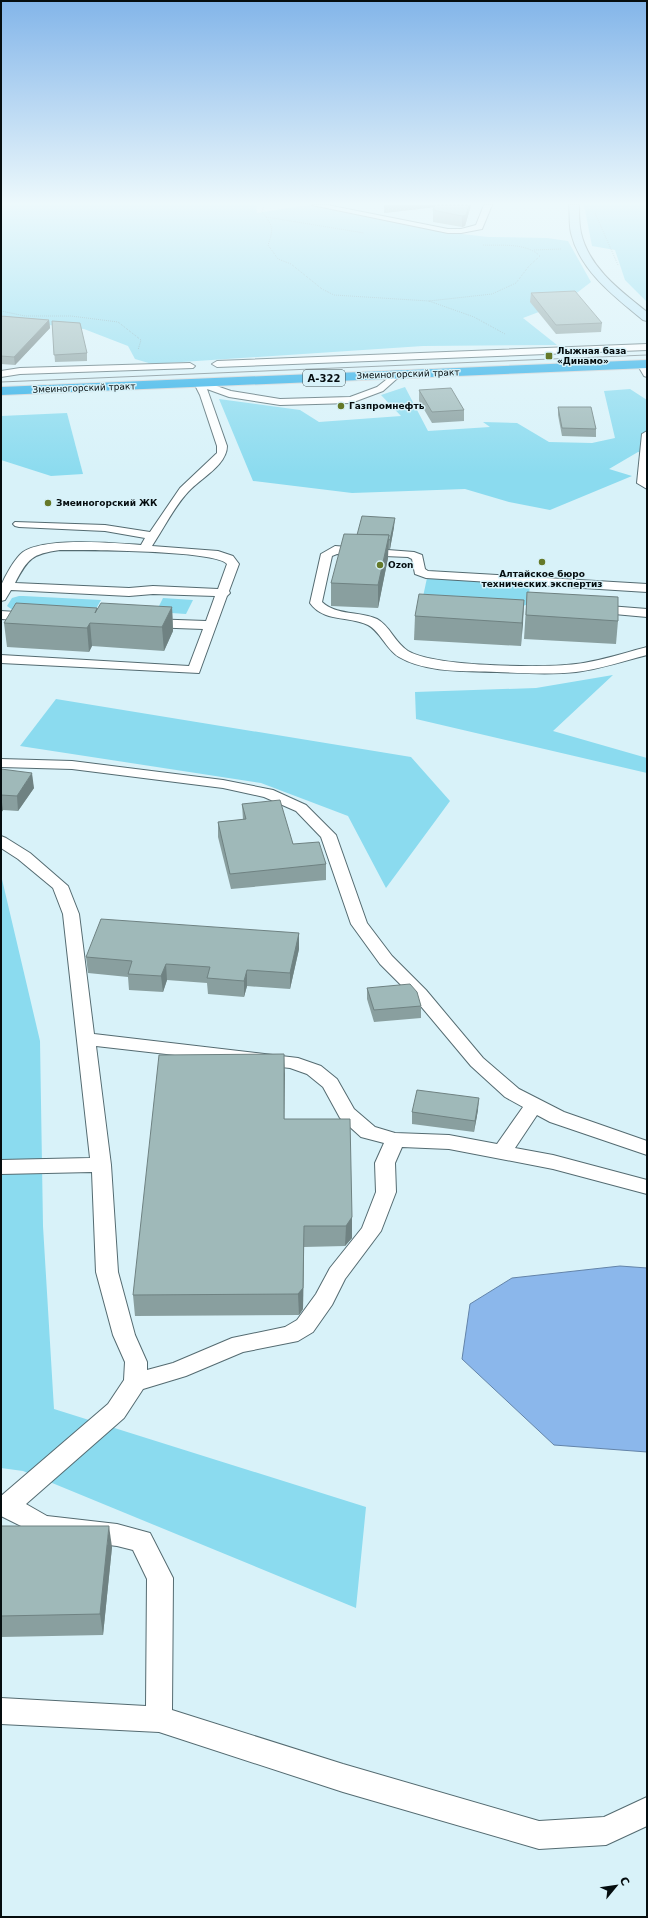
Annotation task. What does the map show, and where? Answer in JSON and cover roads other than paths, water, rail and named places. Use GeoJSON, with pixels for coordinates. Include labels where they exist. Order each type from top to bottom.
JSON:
{"type":"FeatureCollection","features":[{"type":"Feature","properties":{"kind":"highway","name":"Змеиногорский тракт"},"geometry":{"type":"LineString","coordinates":[[1,391],[396,375],[646,367]]}},
{"type":"Feature","properties":{"kind":"street"},"geometry":{"type":"LineString","coordinates":[[620,295],[647,318]]}},
{"type":"Feature","properties":{"kind":"lane"},"geometry":{"type":"LineString","coordinates":[[217,364],[647,347]]}},
{"type":"Feature","properties":{"kind":"lane"},"geometry":{"type":"LineString","coordinates":[[1,374],[20,371],[190,366]]}},
{"type":"Feature","properties":{"kind":"lane"},"geometry":{"type":"LineString","coordinates":[[59,371],[59,389]]}},
{"type":"Feature","properties":{"kind":"lane"},"geometry":{"type":"LineString","coordinates":[[199,383],[229,394],[280,402],[351,400],[380,389],[396,375]]}},
{"type":"Feature","properties":{"kind":"lane"},"geometry":{"type":"LineString","coordinates":[[144,549],[184,490],[218,459],[222,453],[219,439],[199,383]]}},
{"type":"Feature","properties":{"kind":"lane"},"geometry":{"type":"LineString","coordinates":[[647,434],[642,483],[647,486]]}},
{"type":"Feature","properties":{"kind":"lane"},"geometry":{"type":"LineString","coordinates":[[19,524],[105,528],[152,536]]}},
{"type":"Feature","properties":{"kind":"lane"},"geometry":{"type":"LineString","coordinates":[[1,659],[194,670],[224,593],[233,564],[229,559],[218,555],[98,545],[35,551],[27,555],[4,591]]}},
{"type":"Feature","properties":{"kind":"lane"},"geometry":{"type":"LineString","coordinates":[[647,588],[426,574],[419,571],[418,557],[410,554],[335,550],[327,554],[316,603],[320,607],[332,613],[371,621],[379,626],[389,641],[404,654],[442,666],[542,670],[577,668],[647,651]]}},
{"type":"Feature","properties":{"kind":"lane"},"geometry":{"type":"LineString","coordinates":[[612,610],[613,586]]}},
{"type":"Feature","properties":{"kind":"lane"},"geometry":{"type":"LineString","coordinates":[[4,591],[129,592],[153,590],[224,593]]}},
{"type":"Feature","properties":{"kind":"lane"},"geometry":{"type":"LineString","coordinates":[[581,608],[647,613]]}},
{"type":"Feature","properties":{"kind":"lane"},"geometry":{"type":"LineString","coordinates":[[1,616],[47,618]]}},
{"type":"Feature","properties":{"kind":"lane"},"geometry":{"type":"LineString","coordinates":[[140,622],[210,626]]}},
{"type":"Feature","properties":{"kind":"lane"},"geometry":{"type":"LineString","coordinates":[[1,763],[72,765],[223,784],[268,793],[301,808],[328,835],[359,924],[386,960],[420,994],[477,1062],[512,1092],[557,1117],[647,1148]]}},
{"type":"Feature","properties":{"kind":"lane"},"geometry":{"type":"LineString","coordinates":[[1,841],[24,856],[60,886],[71,914],[100,1165],[107,1272],[124,1334],[136,1362],[135,1382],[116,1411],[4,1506],[43,1526],[117,1535],[141,1541],[160,1578],[160,1719]]}},
{"type":"Feature","properties":{"kind":"lane"},"geometry":{"type":"LineString","coordinates":[[86,1039],[292,1062],[314,1070],[330,1083],[347,1113],[368,1132],[395,1140],[449,1142],[553,1162],[647,1187]]}},
{"type":"Feature","properties":{"kind":"lane"},"geometry":{"type":"LineString","coordinates":[[502,1152],[534,1105]]}},
{"type":"Feature","properties":{"kind":"lane"},"geometry":{"type":"LineString","coordinates":[[135,1382],[178,1370],[240,1344],[290,1335],[305,1326],[324,1299],[336,1274],[371,1231],[386,1192],[385,1163],[395,1140]]}},
{"type":"Feature","properties":{"kind":"lane"},"geometry":{"type":"LineString","coordinates":[[1,1167],[100,1165]]}},
{"type":"Feature","properties":{"kind":"lane"},"geometry":{"type":"LineString","coordinates":[[1,1711],[160,1719],[343,1778],[539,1835],[606,1831],[647,1811]]}},
{"type":"Feature","properties":{"kind":"tram line"},"geometry":{"type":"LineString","coordinates":[[1,382],[647,355]]}},
{"type":"Feature","properties":{"kind":"place","name":"Лыжная база «Динамо»"},"geometry":{"type":"Point","coordinates":[549,356]}},
{"type":"Feature","properties":{"kind":"place","name":"Газпромнефть"},"geometry":{"type":"Point","coordinates":[341,406]}},
{"type":"Feature","properties":{"kind":"place","name":"Змеиногорский ЖК"},"geometry":{"type":"Point","coordinates":[48,503]}},
{"type":"Feature","properties":{"kind":"place","name":"Алтайское бюро технических экспертиз"},"geometry":{"type":"Point","coordinates":[542,562]}},
{"type":"Feature","properties":{"kind":"place","name":"Ozon"},"geometry":{"type":"Point","coordinates":[380,565]}}]}
